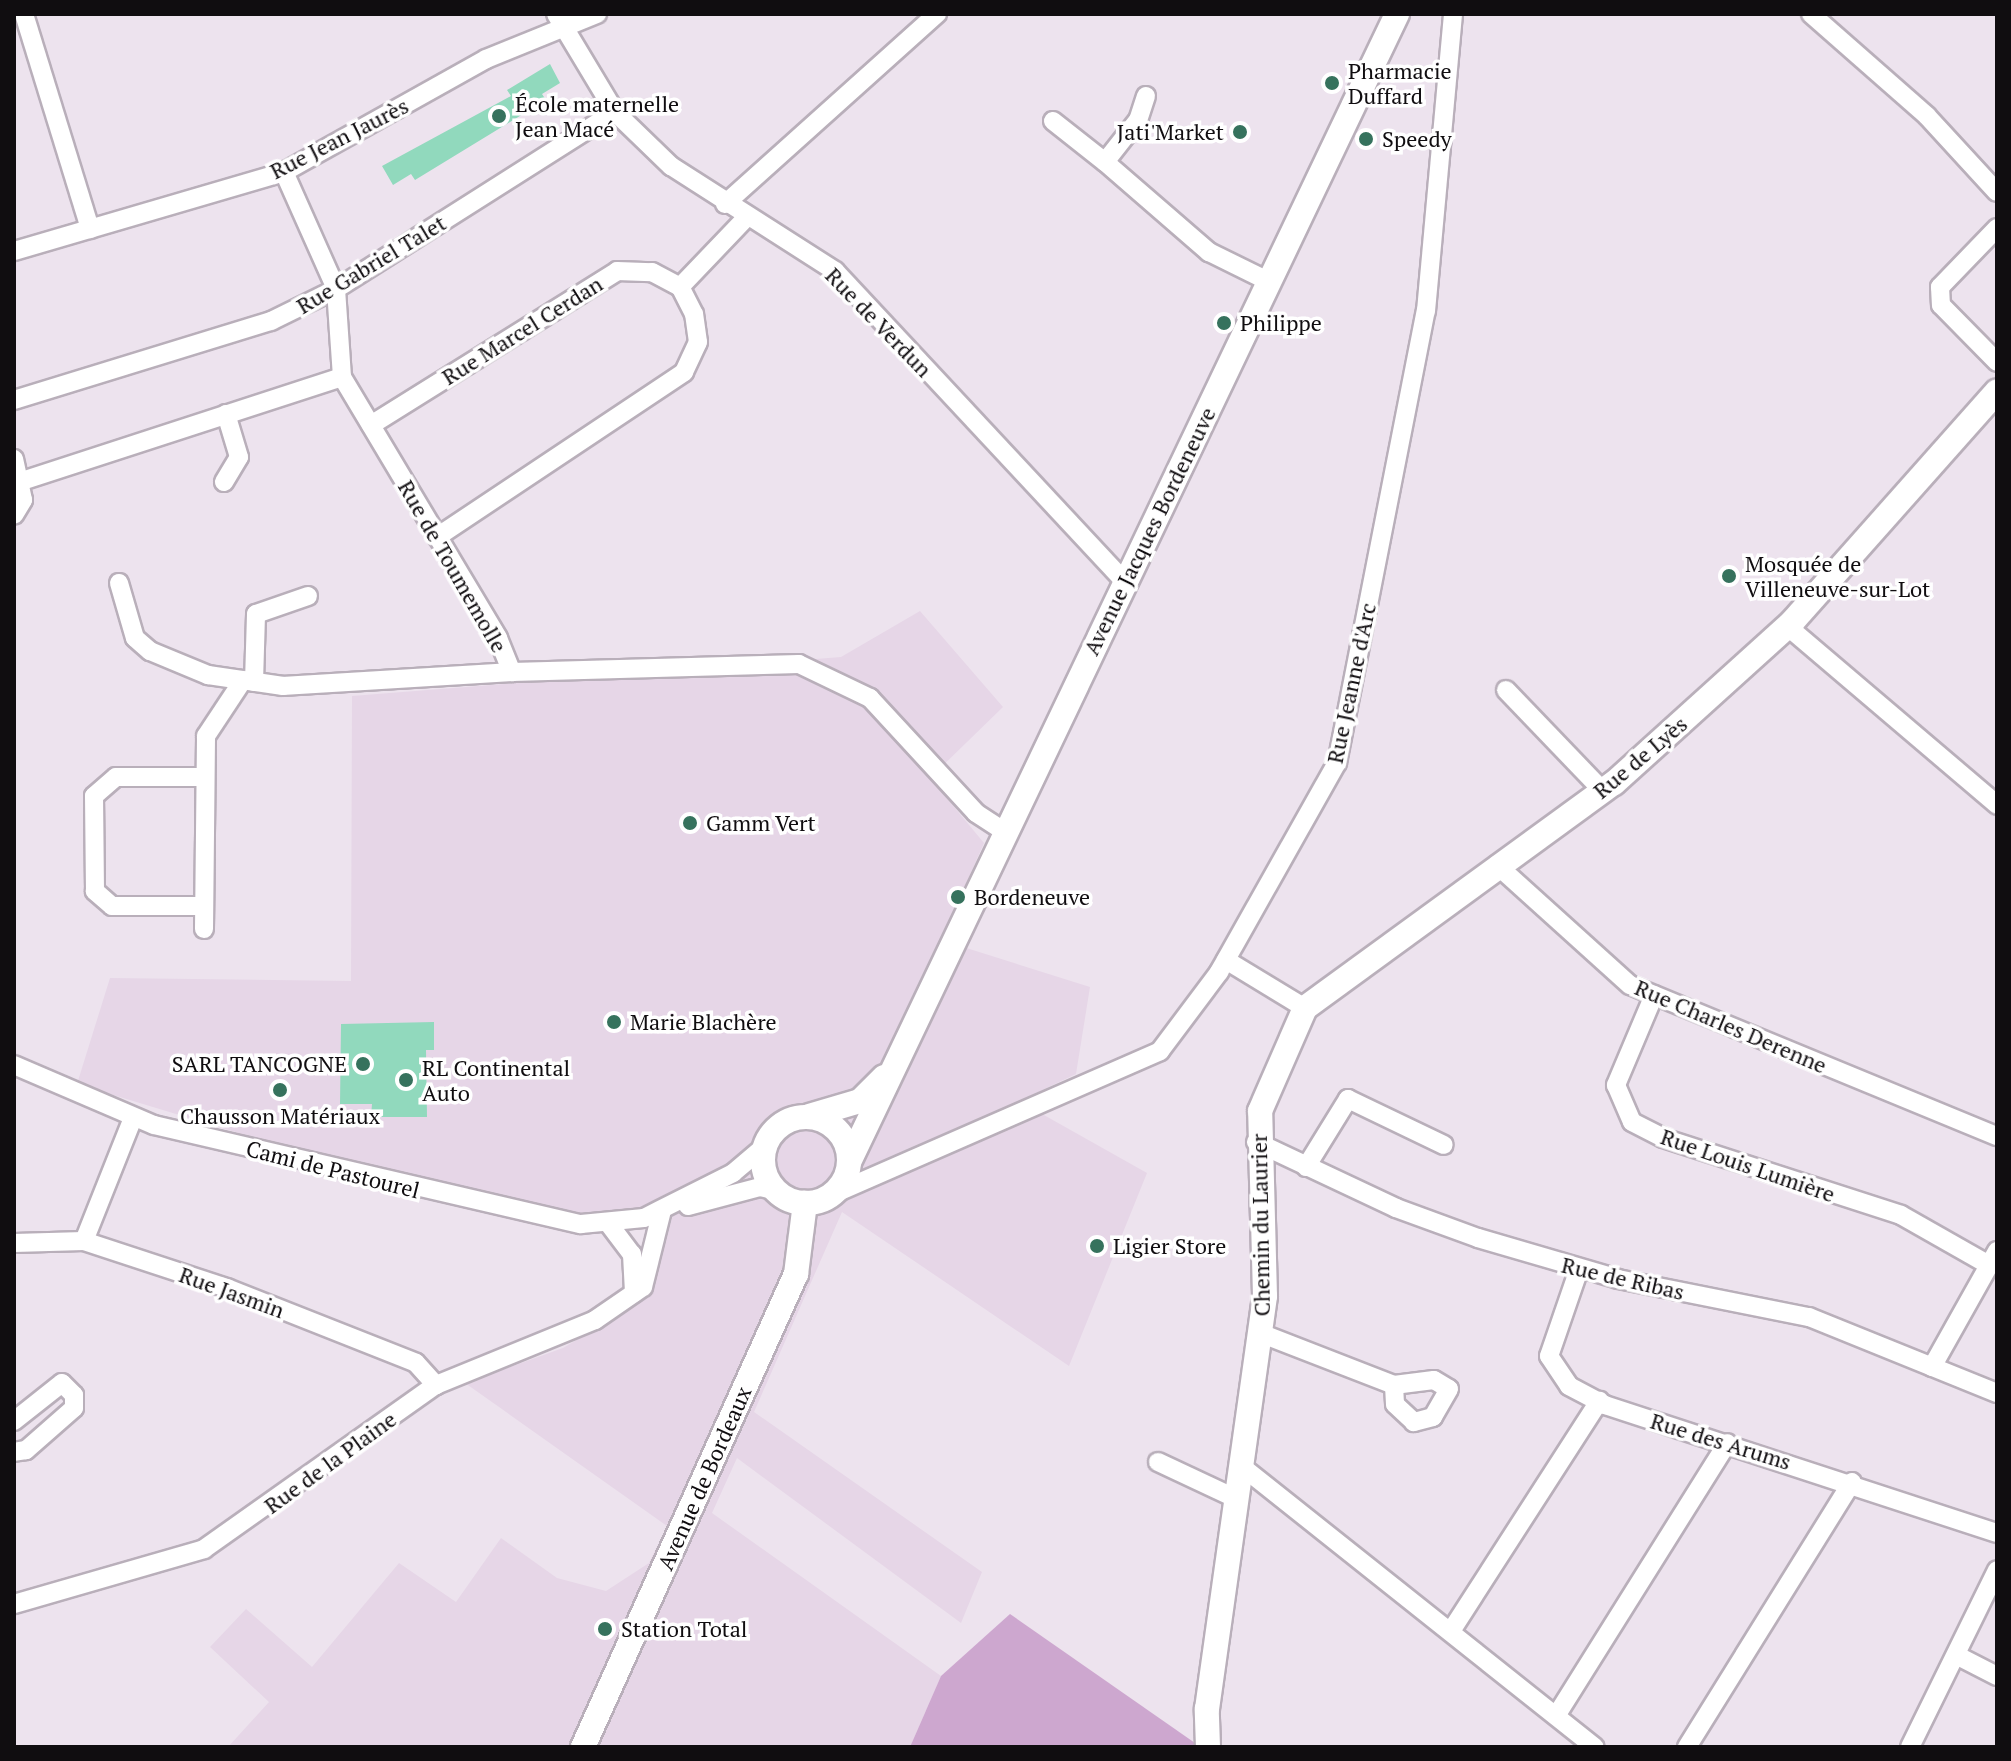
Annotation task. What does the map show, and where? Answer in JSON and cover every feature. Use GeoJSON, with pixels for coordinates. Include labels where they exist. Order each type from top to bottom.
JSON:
{"type":"FeatureCollection","features":[{"type":"Feature","properties":{"kind":"main road","name":"Avenue Jacques Bordeneuve"},"geometry":{"type":"LineString","coordinates":[[849,1162],[1004,831],[1397,14]]}},
{"type":"Feature","properties":{"kind":"main road","name":"Rue de Lyès"},"geometry":{"type":"LineString","coordinates":[[1305,1008],[1497,865],[1603,791],[1787,626],[1997,391]]}},
{"type":"Feature","properties":{"kind":"main road","name":"Chemin du Laurier"},"geometry":{"type":"LineString","coordinates":[[1208,1747],[1207,1709],[1265,1296],[1256,1142],[1260,1111],[1305,1008]]}},
{"type":"Feature","properties":{"kind":"main road","name":"Avenue Jacques Bordeneuve"},"geometry":{"type":"LineString","coordinates":[[806,1117],[860,1101],[902,1049]]}},
{"type":"Feature","properties":{"kind":"main road"},"geometry":{"type":"LineString","coordinates":[[806,1117],[838,1131],[849,1162],[831,1195],[805,1203],[777,1191],[765,1174],[765,1146],[783,1123],[806,1117]]}},
{"type":"Feature","properties":{"kind":"main road","name":"Avenue de Bordeaux"},"geometry":{"type":"LineString","coordinates":[[583,1747],[796,1274],[805,1203]]}},
{"type":"Feature","properties":{"kind":"street"},"geometry":{"type":"LineString","coordinates":[[24,14],[90,229]]}},
{"type":"Feature","properties":{"kind":"street","name":"Rue Jean Jaurès"},"geometry":{"type":"LineString","coordinates":[[14,251],[284,172],[559,21],[597,14]]}},
{"type":"Feature","properties":{"kind":"street"},"geometry":{"type":"LineString","coordinates":[[725,204],[937,14]]}},
{"type":"Feature","properties":{"kind":"street","name":"Rue Jeanne d'Arc"},"geometry":{"type":"LineString","coordinates":[[831,1195],[881,1176],[1029,1103],[1160,1051],[1226,960],[1337,763],[1426,311],[1453,14]]}},
{"type":"Feature","properties":{"kind":"street"},"geometry":{"type":"LineString","coordinates":[[1811,14],[1927,116],[1997,192]]}},
{"type":"Feature","properties":{"kind":"street","name":"Rue de Verdun"},"geometry":{"type":"LineString","coordinates":[[559,21],[615,112],[671,166],[725,204],[835,271],[1125,582]]}},
{"type":"Feature","properties":{"kind":"street"},"geometry":{"type":"LineString","coordinates":[[1105,162],[1138,120],[1146,96]]}},
{"type":"Feature","properties":{"kind":"street","name":"Rue Gabriel Talet"},"geometry":{"type":"LineString","coordinates":[[14,400],[271,321],[336,289],[615,112]]}},
{"type":"Feature","properties":{"kind":"street"},"geometry":{"type":"LineString","coordinates":[[1053,121],[1209,252],[1268,281]]}},
{"type":"Feature","properties":{"kind":"street","name":"Rue de Toumemolle"},"geometry":{"type":"LineString","coordinates":[[284,172],[336,289],[342,377],[437,537],[512,672],[799,664],[870,698],[976,813],[1004,831]]}},
{"type":"Feature","properties":{"kind":"street"},"geometry":{"type":"LineString","coordinates":[[437,537],[684,372],[698,342],[694,314],[680,287],[747,217]]}},
{"type":"Feature","properties":{"kind":"street"},"geometry":{"type":"LineString","coordinates":[[1997,228],[1940,287],[1941,305],[1997,362]]}},
{"type":"Feature","properties":{"kind":"street","name":"Rue Marcel Cerdan"},"geometry":{"type":"LineString","coordinates":[[371,425],[617,271],[652,272],[680,287]]}},
{"type":"Feature","properties":{"kind":"street"},"geometry":{"type":"LineString","coordinates":[[22,481],[342,377]]}},
{"type":"Feature","properties":{"kind":"street"},"geometry":{"type":"LineString","coordinates":[[224,482],[239,457],[226,414]]}},
{"type":"Feature","properties":{"kind":"street"},"geometry":{"type":"LineString","coordinates":[[14,459],[22,481],[23,500],[14,515]]}},
{"type":"Feature","properties":{"kind":"street"},"geometry":{"type":"LineString","coordinates":[[119,583],[135,638],[150,651],[208,675],[283,686],[512,672]]}},
{"type":"Feature","properties":{"kind":"street"},"geometry":{"type":"LineString","coordinates":[[204,929],[206,736],[248,681],[256,614],[308,596]]}},
{"type":"Feature","properties":{"kind":"street"},"geometry":{"type":"LineString","coordinates":[[1787,626],[1997,805]]}},
{"type":"Feature","properties":{"kind":"street"},"geometry":{"type":"LineString","coordinates":[[1506,690],[1603,791]]}},
{"type":"Feature","properties":{"kind":"street"},"geometry":{"type":"LineString","coordinates":[[204,906],[112,906],[95,891],[94,796],[116,777],[205,777]]}},
{"type":"Feature","properties":{"kind":"street","name":"Rue Charles Derenne"},"geometry":{"type":"LineString","coordinates":[[1497,865],[1630,985],[1997,1136]]}},
{"type":"Feature","properties":{"kind":"street"},"geometry":{"type":"LineString","coordinates":[[1226,960],[1305,1008]]}},
{"type":"Feature","properties":{"kind":"street","name":"Rue Louis Lumière"},"geometry":{"type":"LineString","coordinates":[[1654,995],[1616,1085],[1632,1122],[1663,1138],[1901,1215],[1993,1258]]}},
{"type":"Feature","properties":{"kind":"street","name":"Cami de Pastourel"},"geometry":{"type":"LineString","coordinates":[[14,1065],[133,1118],[393,1185],[609,1224],[760,1187],[777,1191]]}},
{"type":"Feature","properties":{"kind":"street"},"geometry":{"type":"LineString","coordinates":[[1306,1167],[1348,1099],[1444,1145]]}},
{"type":"Feature","properties":{"kind":"street"},"geometry":{"type":"LineString","coordinates":[[84,1241],[133,1118]]}},
{"type":"Feature","properties":{"kind":"street","name":"Rue de Ribas"},"geometry":{"type":"LineString","coordinates":[[1256,1142],[1396,1208],[1579,1269],[1809,1317],[1997,1393]]}},
{"type":"Feature","properties":{"kind":"street","name":"Cami de Pastourel"},"geometry":{"type":"LineString","coordinates":[[662,1210],[733,1173],[765,1146]]}},
{"type":"Feature","properties":{"kind":"street"},"geometry":{"type":"LineString","coordinates":[[849,1162],[881,1176]]}},
{"type":"Feature","properties":{"kind":"street","name":"Rue de la Plaine"},"geometry":{"type":"LineString","coordinates":[[14,1604],[204,1549],[436,1385],[595,1320],[634,1293],[649,1277],[662,1210]]}},
{"type":"Feature","properties":{"kind":"street"},"geometry":{"type":"LineString","coordinates":[[609,1224],[632,1254],[634,1293]]}},
{"type":"Feature","properties":{"kind":"street","name":"Rue Jasmin"},"geometry":{"type":"LineString","coordinates":[[14,1243],[84,1241],[227,1288],[416,1363],[436,1385]]}},
{"type":"Feature","properties":{"kind":"street"},"geometry":{"type":"LineString","coordinates":[[1932,1367],[1993,1258]]}},
{"type":"Feature","properties":{"kind":"street","name":"Rue des Arums"},"geometry":{"type":"LineString","coordinates":[[1579,1269],[1549,1356],[1569,1386],[1599,1401],[1852,1482],[1997,1533]]}},
{"type":"Feature","properties":{"kind":"street"},"geometry":{"type":"LineString","coordinates":[[1260,1333],[1394,1385]]}},
{"type":"Feature","properties":{"kind":"street"},"geometry":{"type":"LineString","coordinates":[[14,1421],[62,1383],[74,1395],[74,1408],[26,1450],[14,1452]]}},
{"type":"Feature","properties":{"kind":"street"},"geometry":{"type":"LineString","coordinates":[[1451,1631],[1599,1401]]}},
{"type":"Feature","properties":{"kind":"street"},"geometry":{"type":"LineString","coordinates":[[1556,1716],[1727,1443]]}},
{"type":"Feature","properties":{"kind":"street"},"geometry":{"type":"LineString","coordinates":[[1158,1462],[1235,1498]]}},
{"type":"Feature","properties":{"kind":"street"},"geometry":{"type":"LineString","coordinates":[[1240,1465],[1594,1747]]}},
{"type":"Feature","properties":{"kind":"street"},"geometry":{"type":"LineString","coordinates":[[1687,1747],[1852,1482]]}},
{"type":"Feature","properties":{"kind":"street"},"geometry":{"type":"LineString","coordinates":[[1910,1747],[1997,1570]]}},
{"type":"Feature","properties":{"kind":"street"},"geometry":{"type":"LineString","coordinates":[[1956,1655],[1997,1676]]}},
{"type":"Feature","properties":{"kind":"shaded area"},"geometry":{"type":"Polygon","coordinates":[[[920,611],[1003,707],[930,778],[984,843],[941,940],[1090,987],[1076,1074],[1019,1101],[1147,1173],[1069,1366],[842,1212],[754,1412],[982,1572],[961,1623],[737,1458],[712,1513],[941,1676],[910,1747],[228,1747],[269,1702],[210,1647],[246,1609],[312,1667],[399,1563],[456,1602],[501,1538],[557,1578],[606,1591],[649,1563],[667,1526],[465,1383],[563,1348],[647,1298],[673,1215],[578,1214],[325,1159],[77,1084],[110,978],[351,981],[352,696],[841,657],[920,611]]]}},
{"type":"Feature","properties":{"kind":"shaded area"},"geometry":{"type":"Polygon","coordinates":[[[1010,1614],[1195,1743],[1195,1747],[910,1747],[941,1676],[1010,1614]]]}},
{"type":"Feature","properties":{"kind":"building","name":"École maternelle Jean Macé"},"geometry":{"type":"Polygon","coordinates":[[[550,64],[560,83],[542,94],[546,100],[415,180],[411,174],[393,185],[382,166],[511,96],[507,90],[550,64]]]}},
{"type":"Feature","properties":{"kind":"building"},"geometry":{"type":"Polygon","coordinates":[[[434,1022],[434,1050],[426,1050],[427,1117],[371,1117],[372,1104],[340,1104],[341,1024],[434,1022]]]}},
{"type":"Feature","properties":{"kind":"place","name":"Pharmacie Duffard"},"geometry":{"type":"Point","coordinates":[1332,83]}},
{"type":"Feature","properties":{"kind":"place","name":"École maternelle Jean Macé"},"geometry":{"type":"Point","coordinates":[499,116]}},
{"type":"Feature","properties":{"kind":"place","name":"Jati'Market"},"geometry":{"type":"Point","coordinates":[1240,132]}},
{"type":"Feature","properties":{"kind":"place","name":"Speedy"},"geometry":{"type":"Point","coordinates":[1366,139]}},
{"type":"Feature","properties":{"kind":"place","name":"Philippe"},"geometry":{"type":"Point","coordinates":[1224,323]}},
{"type":"Feature","properties":{"kind":"place","name":"Mosquée de Villeneuve-sur-Lot"},"geometry":{"type":"Point","coordinates":[1729,576]}},
{"type":"Feature","properties":{"kind":"place","name":"Gamm Vert"},"geometry":{"type":"Point","coordinates":[690,823]}},
{"type":"Feature","properties":{"kind":"place","name":"Bordeneuve"},"geometry":{"type":"Point","coordinates":[958,897]}},
{"type":"Feature","properties":{"kind":"place","name":"Marie Blachère"},"geometry":{"type":"Point","coordinates":[614,1022]}},
{"type":"Feature","properties":{"kind":"place","name":"SARL TANCOGNE"},"geometry":{"type":"Point","coordinates":[363,1064]}},
{"type":"Feature","properties":{"kind":"place","name":"RL Continental Auto"},"geometry":{"type":"Point","coordinates":[406,1080]}},
{"type":"Feature","properties":{"kind":"place","name":"Chausson Matériaux"},"geometry":{"type":"Point","coordinates":[280,1090]}},
{"type":"Feature","properties":{"kind":"place","name":"Ligier Store"},"geometry":{"type":"Point","coordinates":[1097,1246]}},
{"type":"Feature","properties":{"kind":"place","name":"Station Total"},"geometry":{"type":"Point","coordinates":[605,1629]}}]}
